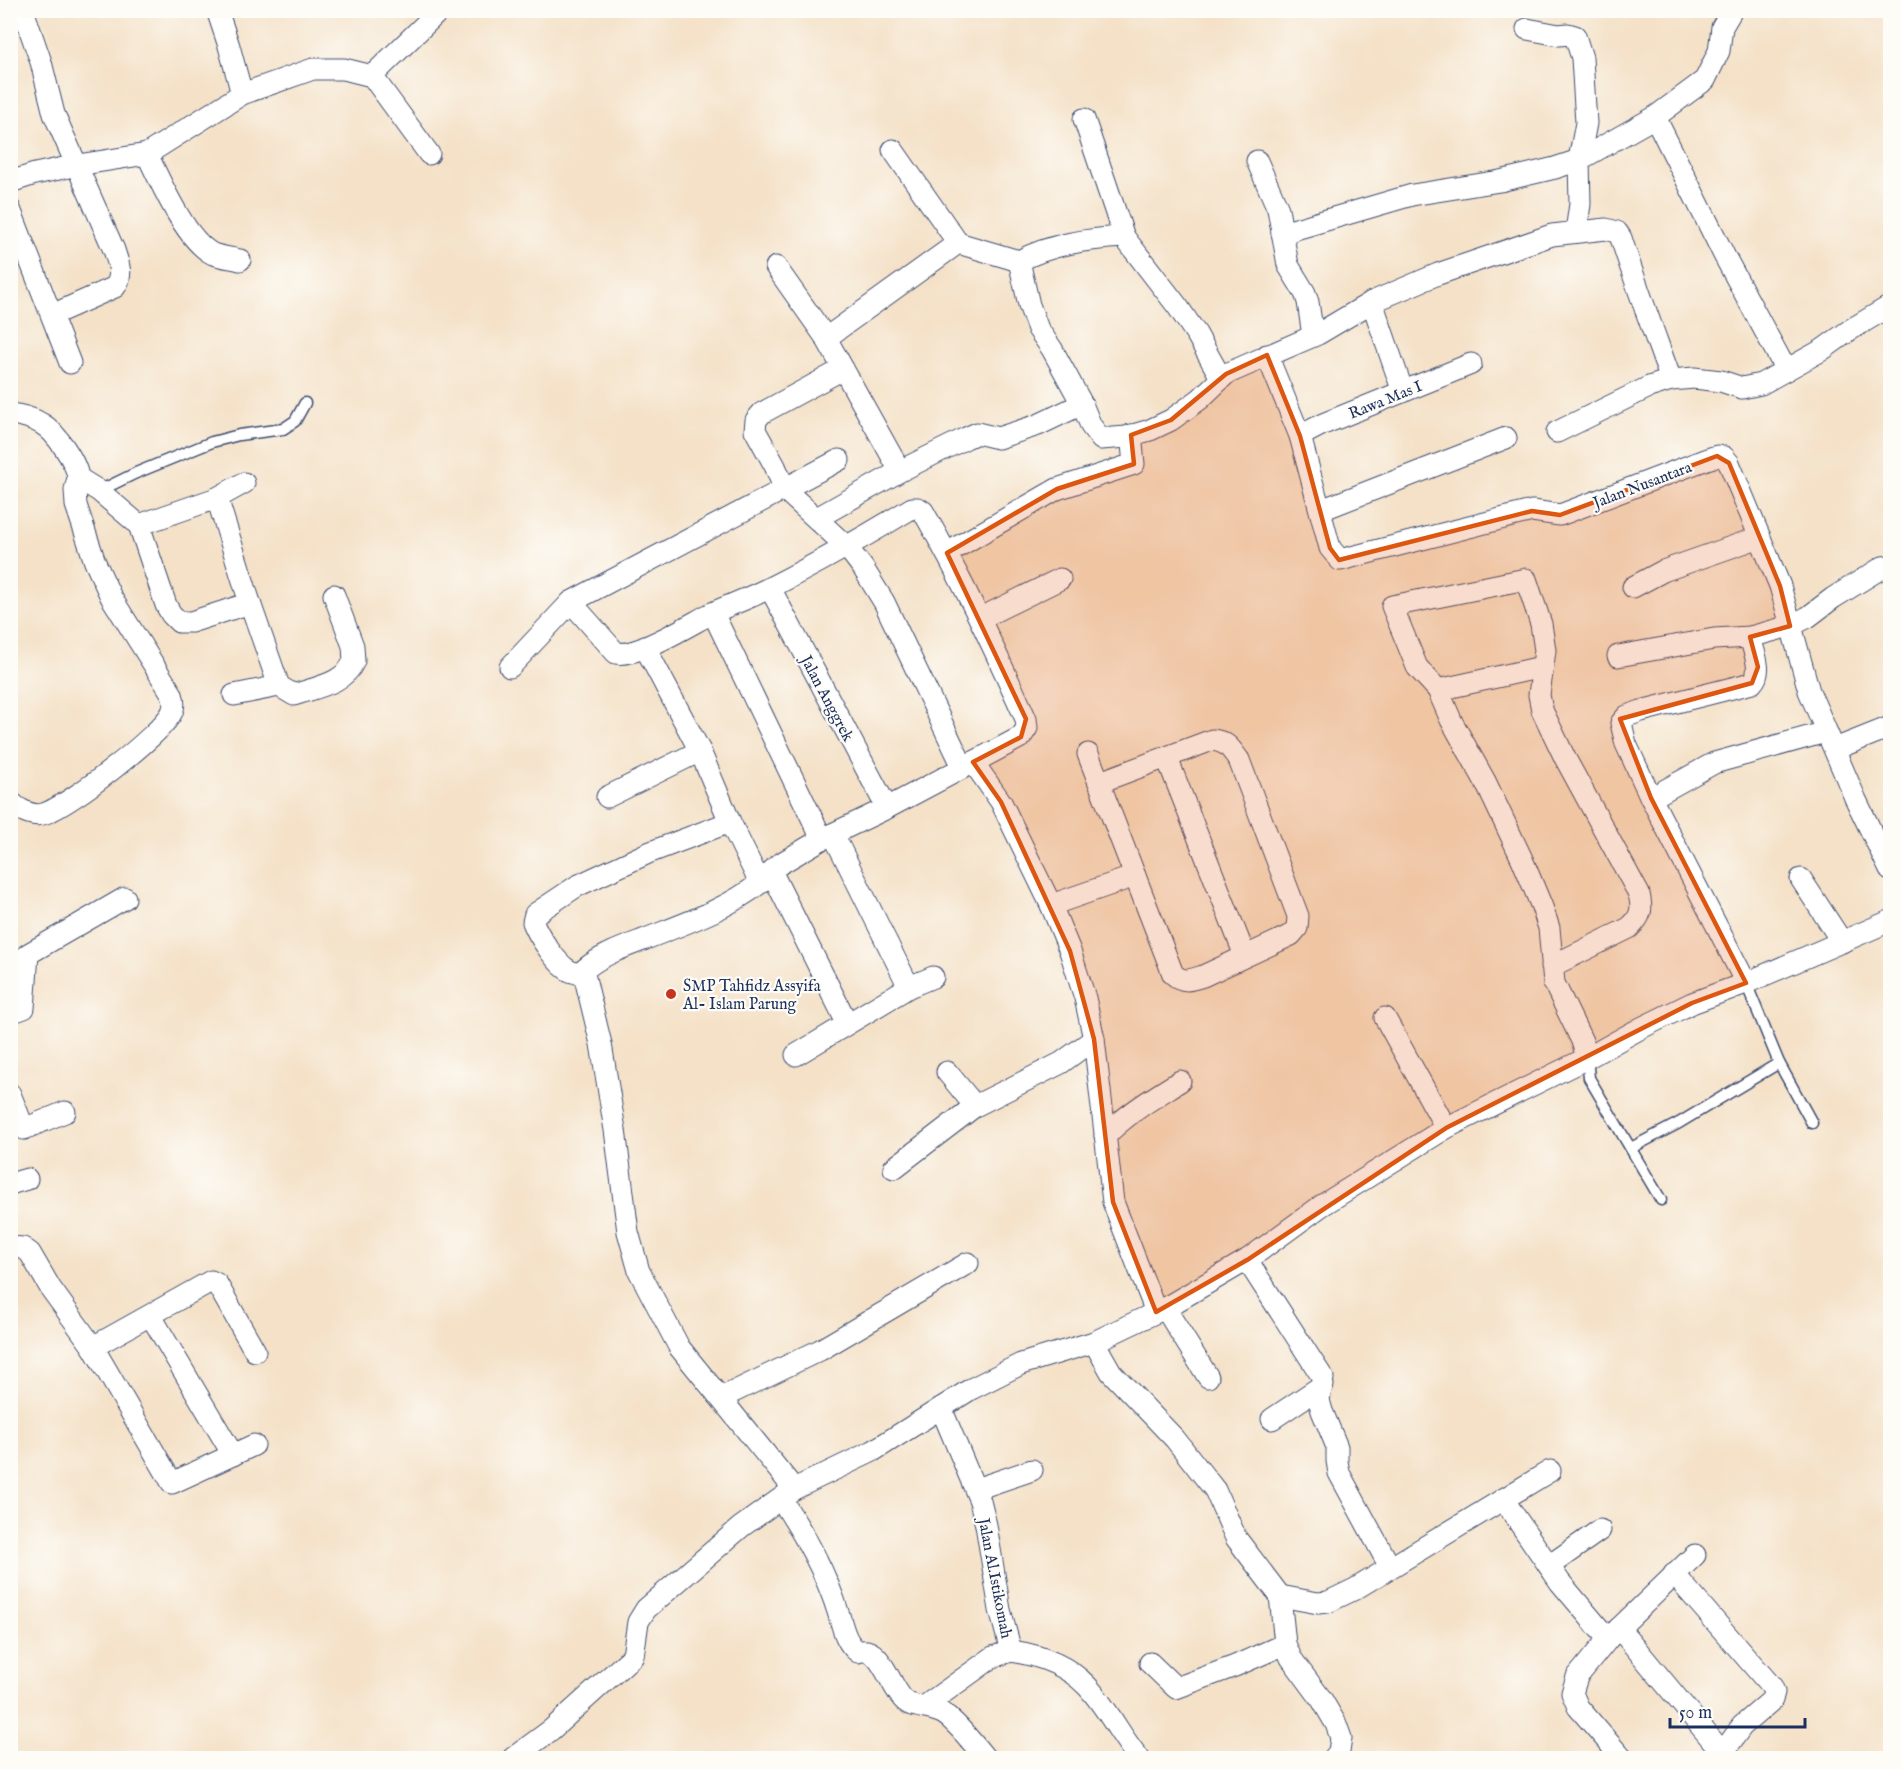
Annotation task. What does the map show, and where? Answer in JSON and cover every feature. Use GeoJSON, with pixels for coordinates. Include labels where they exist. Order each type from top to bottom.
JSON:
{"type":"FeatureCollection","features":[{"type":"Feature","properties":{"kind":"street"},"geometry":{"type":"LineString","coordinates":[[23,10],[41,62],[54,114],[114,250],[120,277],[118,284],[109,291],[51,315]]}},
{"type":"Feature","properties":{"kind":"street"},"geometry":{"type":"LineString","coordinates":[[217,10],[242,94]]}},
{"type":"Feature","properties":{"kind":"street"},"geometry":{"type":"LineString","coordinates":[[372,76],[440,10]]}},
{"type":"Feature","properties":{"kind":"street"},"geometry":{"type":"LineString","coordinates":[[1282,233],[1412,195],[1500,181],[1579,160],[1655,117],[1706,80],[1719,51],[1722,27],[1732,10]]}},
{"type":"Feature","properties":{"kind":"street"},"geometry":{"type":"LineString","coordinates":[[1527,29],[1558,36],[1568,34],[1575,36],[1582,58],[1586,123],[1579,160],[1580,204],[1576,232]]}},
{"type":"Feature","properties":{"kind":"street"},"geometry":{"type":"LineString","coordinates":[[10,182],[78,165],[147,154],[242,94],[313,69],[344,69],[372,76],[429,154]]}},
{"type":"Feature","properties":{"kind":"street"},"geometry":{"type":"LineString","coordinates":[[1655,117],[1725,257],[1786,370]]}},
{"type":"Feature","properties":{"kind":"street"},"geometry":{"type":"LineString","coordinates":[[1084,119],[1124,237],[1184,316],[1221,378]]}},
{"type":"Feature","properties":{"kind":"street"},"geometry":{"type":"LineString","coordinates":[[893,150],[958,243],[1019,261],[1047,248],[1124,237]]}},
{"type":"Feature","properties":{"kind":"street"},"geometry":{"type":"LineString","coordinates":[[147,154],[167,195],[200,245],[213,254],[240,260]]}},
{"type":"Feature","properties":{"kind":"street"},"geometry":{"type":"LineString","coordinates":[[1257,161],[1275,203],[1288,265],[1308,302],[1312,336]]}},
{"type":"Feature","properties":{"kind":"street"},"geometry":{"type":"LineString","coordinates":[[10,209],[70,363]]}},
{"type":"Feature","properties":{"kind":"street"},"geometry":{"type":"LineString","coordinates":[[1019,261],[1029,305],[1038,329],[1082,404],[1091,426],[1101,439],[1150,430],[1171,420],[1200,399],[1221,378],[1312,336],[1372,302],[1479,259],[1552,235],[1576,232],[1606,229],[1617,232],[1621,238],[1671,380]]}},
{"type":"Feature","properties":{"kind":"street"},"geometry":{"type":"LineString","coordinates":[[826,338],[958,243]]}},
{"type":"Feature","properties":{"kind":"street"},"geometry":{"type":"LineString","coordinates":[[776,267],[826,338],[900,471]]}},
{"type":"Feature","properties":{"kind":"street"},"geometry":{"type":"LineString","coordinates":[[1372,302],[1403,392]]}},
{"type":"Feature","properties":{"kind":"street"},"geometry":{"type":"LineString","coordinates":[[1557,432],[1649,387],[1671,380],[1694,378],[1721,381],[1742,388],[1761,384],[1888,311]]}},
{"type":"Feature","properties":{"kind":"street","name":"Jalan Nusantara"},"geometry":{"type":"LineString","coordinates":[[1267,355],[1300,436],[1330,548],[1340,560],[1532,511],[1560,515],[1717,456],[1724,457],[1729,463],[1780,586],[1809,691],[1856,800],[1890,870]]}},
{"type":"Feature","properties":{"kind":"street","name":"Rawa Mas I"},"geometry":{"type":"LineString","coordinates":[[1300,436],[1323,424],[1471,364]]}},
{"type":"Feature","properties":{"kind":"street"},"geometry":{"type":"LineString","coordinates":[[843,369],[762,413],[756,420],[755,430],[785,490],[847,547],[863,568],[884,602],[968,764],[1001,802],[1051,905],[1070,951],[1085,998],[1094,1039],[1113,1202],[1160,1310],[1208,1377]]}},
{"type":"Feature","properties":{"kind":"street"},"geometry":{"type":"LineString","coordinates":[[817,518],[900,471],[977,433],[998,438],[1038,425],[1082,404]]}},
{"type":"Feature","properties":{"kind":"street"},"geometry":{"type":"LineString","coordinates":[[10,414],[26,416],[48,428],[69,455],[78,472],[75,490],[76,505],[95,562],[111,597],[172,694],[173,709],[164,724],[94,784],[59,807],[36,814],[29,813],[10,801]]}},
{"type":"Feature","properties":{"kind":"street"},"geometry":{"type":"LineString","coordinates":[[947,553],[1057,489],[1134,464],[1131,435]]}},
{"type":"Feature","properties":{"kind":"street"},"geometry":{"type":"LineString","coordinates":[[1321,510],[1506,438]]}},
{"type":"Feature","properties":{"kind":"street"},"geometry":{"type":"LineString","coordinates":[[510,667],[571,602],[839,460]]}},
{"type":"Feature","properties":{"kind":"street"},"geometry":{"type":"LineString","coordinates":[[78,478],[140,525],[166,605],[179,621],[191,622],[250,603]]}},
{"type":"Feature","properties":{"kind":"street"},"geometry":{"type":"LineString","coordinates":[[140,525],[218,498],[244,483]]}},
{"type":"Feature","properties":{"kind":"street"},"geometry":{"type":"LineString","coordinates":[[218,498],[250,603],[279,686],[294,695],[337,681],[352,666],[353,646],[334,595]]}},
{"type":"Feature","properties":{"kind":"street"},"geometry":{"type":"LineString","coordinates":[[571,602],[616,653],[620,654],[645,647],[770,588],[847,547],[912,508],[918,508],[923,512],[947,553],[981,618],[1026,719],[1027,728],[1021,737],[778,865],[747,893],[709,913],[604,955],[585,969],[584,974],[601,1044],[625,1210],[639,1271],[679,1347],[721,1398],[788,1494],[823,1570],[844,1634],[852,1647],[858,1652],[865,1649],[871,1651],[879,1659],[896,1690],[905,1701],[914,1706],[925,1706],[945,1715],[985,1758]]}},
{"type":"Feature","properties":{"kind":"street"},"geometry":{"type":"LineString","coordinates":[[1633,587],[1663,571],[1760,537]]}},
{"type":"Feature","properties":{"kind":"street"},"geometry":{"type":"LineString","coordinates":[[1618,656],[1714,639],[1750,637],[1790,626],[1808,617],[1833,598],[1883,567],[1890,566]]}},
{"type":"Feature","properties":{"kind":"street"},"geometry":{"type":"LineString","coordinates":[[981,618],[1060,579]]}},
{"type":"Feature","properties":{"kind":"street"},"geometry":{"type":"LineString","coordinates":[[1552,966],[1629,928],[1638,920],[1642,904],[1639,894],[1570,767],[1542,710],[1539,695],[1545,650],[1541,624],[1526,579],[1392,606],[1417,667],[1438,690],[1451,720],[1500,812],[1542,906],[1552,945],[1552,966],[1554,983],[1582,1041],[1587,1058]]}},
{"type":"Feature","properties":{"kind":"street","name":"Jalan Anggrek"},"geometry":{"type":"LineString","coordinates":[[770,588],[887,808]]}},
{"type":"Feature","properties":{"kind":"street"},"geometry":{"type":"LineString","coordinates":[[713,613],[828,837],[909,987]]}},
{"type":"Feature","properties":{"kind":"street"},"geometry":{"type":"LineString","coordinates":[[1746,983],[1651,798],[1626,744],[1622,721],[1627,716],[1641,711],[1752,683],[1758,676],[1758,667],[1750,637]]}},
{"type":"Feature","properties":{"kind":"street"},"geometry":{"type":"LineString","coordinates":[[645,647],[700,751],[730,822],[766,878],[847,1023]]}},
{"type":"Feature","properties":{"kind":"street"},"geometry":{"type":"LineString","coordinates":[[1438,690],[1542,667]]}},
{"type":"Feature","properties":{"kind":"street"},"geometry":{"type":"LineString","coordinates":[[234,695],[279,686]]}},
{"type":"Feature","properties":{"kind":"street"},"geometry":{"type":"LineString","coordinates":[[1651,798],[1714,763],[1890,727]]}},
{"type":"Feature","properties":{"kind":"street"},"geometry":{"type":"LineString","coordinates":[[1088,754],[1173,974],[1178,979],[1191,980],[1292,935],[1297,928],[1298,916],[1239,760],[1223,741],[1212,740],[1100,782]]}},
{"type":"Feature","properties":{"kind":"street"},"geometry":{"type":"LineString","coordinates":[[607,797],[700,751]]}},
{"type":"Feature","properties":{"kind":"street"},"geometry":{"type":"LineString","coordinates":[[1167,758],[1245,956]]}},
{"type":"Feature","properties":{"kind":"street"},"geometry":{"type":"LineString","coordinates":[[584,974],[570,972],[559,962],[537,931],[533,922],[535,914],[577,886],[648,853],[730,822]]}},
{"type":"Feature","properties":{"kind":"street"},"geometry":{"type":"LineString","coordinates":[[1051,905],[1135,876]]}},
{"type":"Feature","properties":{"kind":"street"},"geometry":{"type":"LineString","coordinates":[[1801,879],[1842,942]]}},
{"type":"Feature","properties":{"kind":"street"},"geometry":{"type":"LineString","coordinates":[[10,1013],[24,1008],[28,954],[125,898]]}},
{"type":"Feature","properties":{"kind":"street"},"geometry":{"type":"LineString","coordinates":[[513,1758],[551,1730],[633,1656],[638,1622],[646,1609],[741,1527],[788,1494],[873,1451],[971,1389],[1021,1364],[1094,1342],[1160,1310],[1247,1260],[1322,1206],[1446,1128],[1692,1003],[1746,983],[1890,921]]}},
{"type":"Feature","properties":{"kind":"street"},"geometry":{"type":"LineString","coordinates":[[796,1055],[909,987],[933,977]]}},
{"type":"Feature","properties":{"kind":"street"},"geometry":{"type":"LineString","coordinates":[[1385,1018],[1446,1128]]}},
{"type":"Feature","properties":{"kind":"street"},"geometry":{"type":"LineString","coordinates":[[894,1168],[975,1106],[1061,1063],[1094,1039]]}},
{"type":"Feature","properties":{"kind":"street"},"geometry":{"type":"LineString","coordinates":[[947,1072],[975,1106]]}},
{"type":"Feature","properties":{"kind":"street"},"geometry":{"type":"LineString","coordinates":[[1105,1136],[1123,1118],[1180,1081]]}},
{"type":"Feature","properties":{"kind":"street"},"geometry":{"type":"LineString","coordinates":[[10,1094],[24,1129],[65,1112]]}},
{"type":"Feature","properties":{"kind":"street"},"geometry":{"type":"LineString","coordinates":[[10,1247],[23,1248],[30,1253],[51,1289],[93,1347],[172,1483],[254,1445]]}},
{"type":"Feature","properties":{"kind":"street"},"geometry":{"type":"LineString","coordinates":[[1247,1260],[1323,1378],[1319,1400],[1338,1448],[1337,1461],[1340,1473],[1390,1567]]}},
{"type":"Feature","properties":{"kind":"street"},"geometry":{"type":"LineString","coordinates":[[721,1398],[820,1350],[968,1263]]}},
{"type":"Feature","properties":{"kind":"street"},"geometry":{"type":"LineString","coordinates":[[93,1347],[207,1282],[214,1281],[255,1351]]}},
{"type":"Feature","properties":{"kind":"street"},"geometry":{"type":"LineString","coordinates":[[151,1316],[233,1455]]}},
{"type":"Feature","properties":{"kind":"street"},"geometry":{"type":"LineString","coordinates":[[1094,1342],[1111,1372],[1175,1439],[1215,1490],[1236,1538],[1280,1596],[1285,1644],[1291,1658],[1322,1700],[1341,1738],[1339,1752],[1334,1758]]}},
{"type":"Feature","properties":{"kind":"street"},"geometry":{"type":"LineString","coordinates":[[1272,1419],[1323,1385]]}},
{"type":"Feature","properties":{"kind":"street","name":"Jalan Al.Istikomah"},"geometry":{"type":"LineString","coordinates":[[925,1706],[993,1657],[1011,1652],[1000,1610],[986,1525],[976,1489],[941,1408]]}},
{"type":"Feature","properties":{"kind":"street"},"geometry":{"type":"LineString","coordinates":[[976,1489],[1032,1470]]}},
{"type":"Feature","properties":{"kind":"street"},"geometry":{"type":"LineString","coordinates":[[1280,1596],[1318,1603],[1328,1602],[1355,1589],[1550,1471]]}},
{"type":"Feature","properties":{"kind":"street"},"geometry":{"type":"LineString","coordinates":[[1503,1499],[1560,1582],[1614,1633],[1720,1755],[1742,1726],[1772,1700],[1774,1692],[1674,1574]]}},
{"type":"Feature","properties":{"kind":"street"},"geometry":{"type":"LineString","coordinates":[[1549,1566],[1600,1530]]}},
{"type":"Feature","properties":{"kind":"street"},"geometry":{"type":"LineString","coordinates":[[1622,1758],[1578,1707],[1572,1693],[1577,1677],[1614,1633],[1695,1555]]}},
{"type":"Feature","properties":{"kind":"street"},"geometry":{"type":"LineString","coordinates":[[1150,1663],[1176,1688],[1285,1644]]}},
{"type":"Feature","properties":{"kind":"street"},"geometry":{"type":"LineString","coordinates":[[1011,1652],[1058,1664],[1086,1685],[1123,1740],[1139,1758]]}},
{"type":"Feature","properties":{"kind":"lane"},"geometry":{"type":"LineString","coordinates":[[99,492],[136,473],[212,442],[239,435],[283,429],[295,421],[305,403]]}},
{"type":"Feature","properties":{"kind":"lane"},"geometry":{"type":"LineString","coordinates":[[1746,983],[1779,1063],[1812,1123]]}},
{"type":"Feature","properties":{"kind":"lane"},"geometry":{"type":"LineString","coordinates":[[1587,1058],[1589,1078],[1661,1200]]}},
{"type":"Feature","properties":{"kind":"lane"},"geometry":{"type":"LineString","coordinates":[[1631,1148],[1727,1095],[1779,1063]]}},
{"type":"Feature","properties":{"kind":"highlighted area"},"geometry":{"type":"Polygon","coordinates":[[[1267,355],[1300,436],[1330,548],[1339,560],[1532,511],[1560,515],[1717,456],[1729,463],[1780,586],[1790,626],[1750,637],[1758,667],[1752,683],[1620,719],[1651,798],[1746,983],[1692,1003],[1446,1128],[1247,1260],[1156,1312],[1113,1202],[1094,1039],[1070,951],[1001,802],[973,762],[1021,737],[1026,719],[947,553],[1057,489],[1134,464],[1131,435],[1171,420],[1226,374],[1267,355]]]}},
{"type":"Feature","properties":{"kind":"place","name":"SMP Tahfidz Assyifa Al- Islam Parung"},"geometry":{"type":"Point","coordinates":[671,994]}}]}
